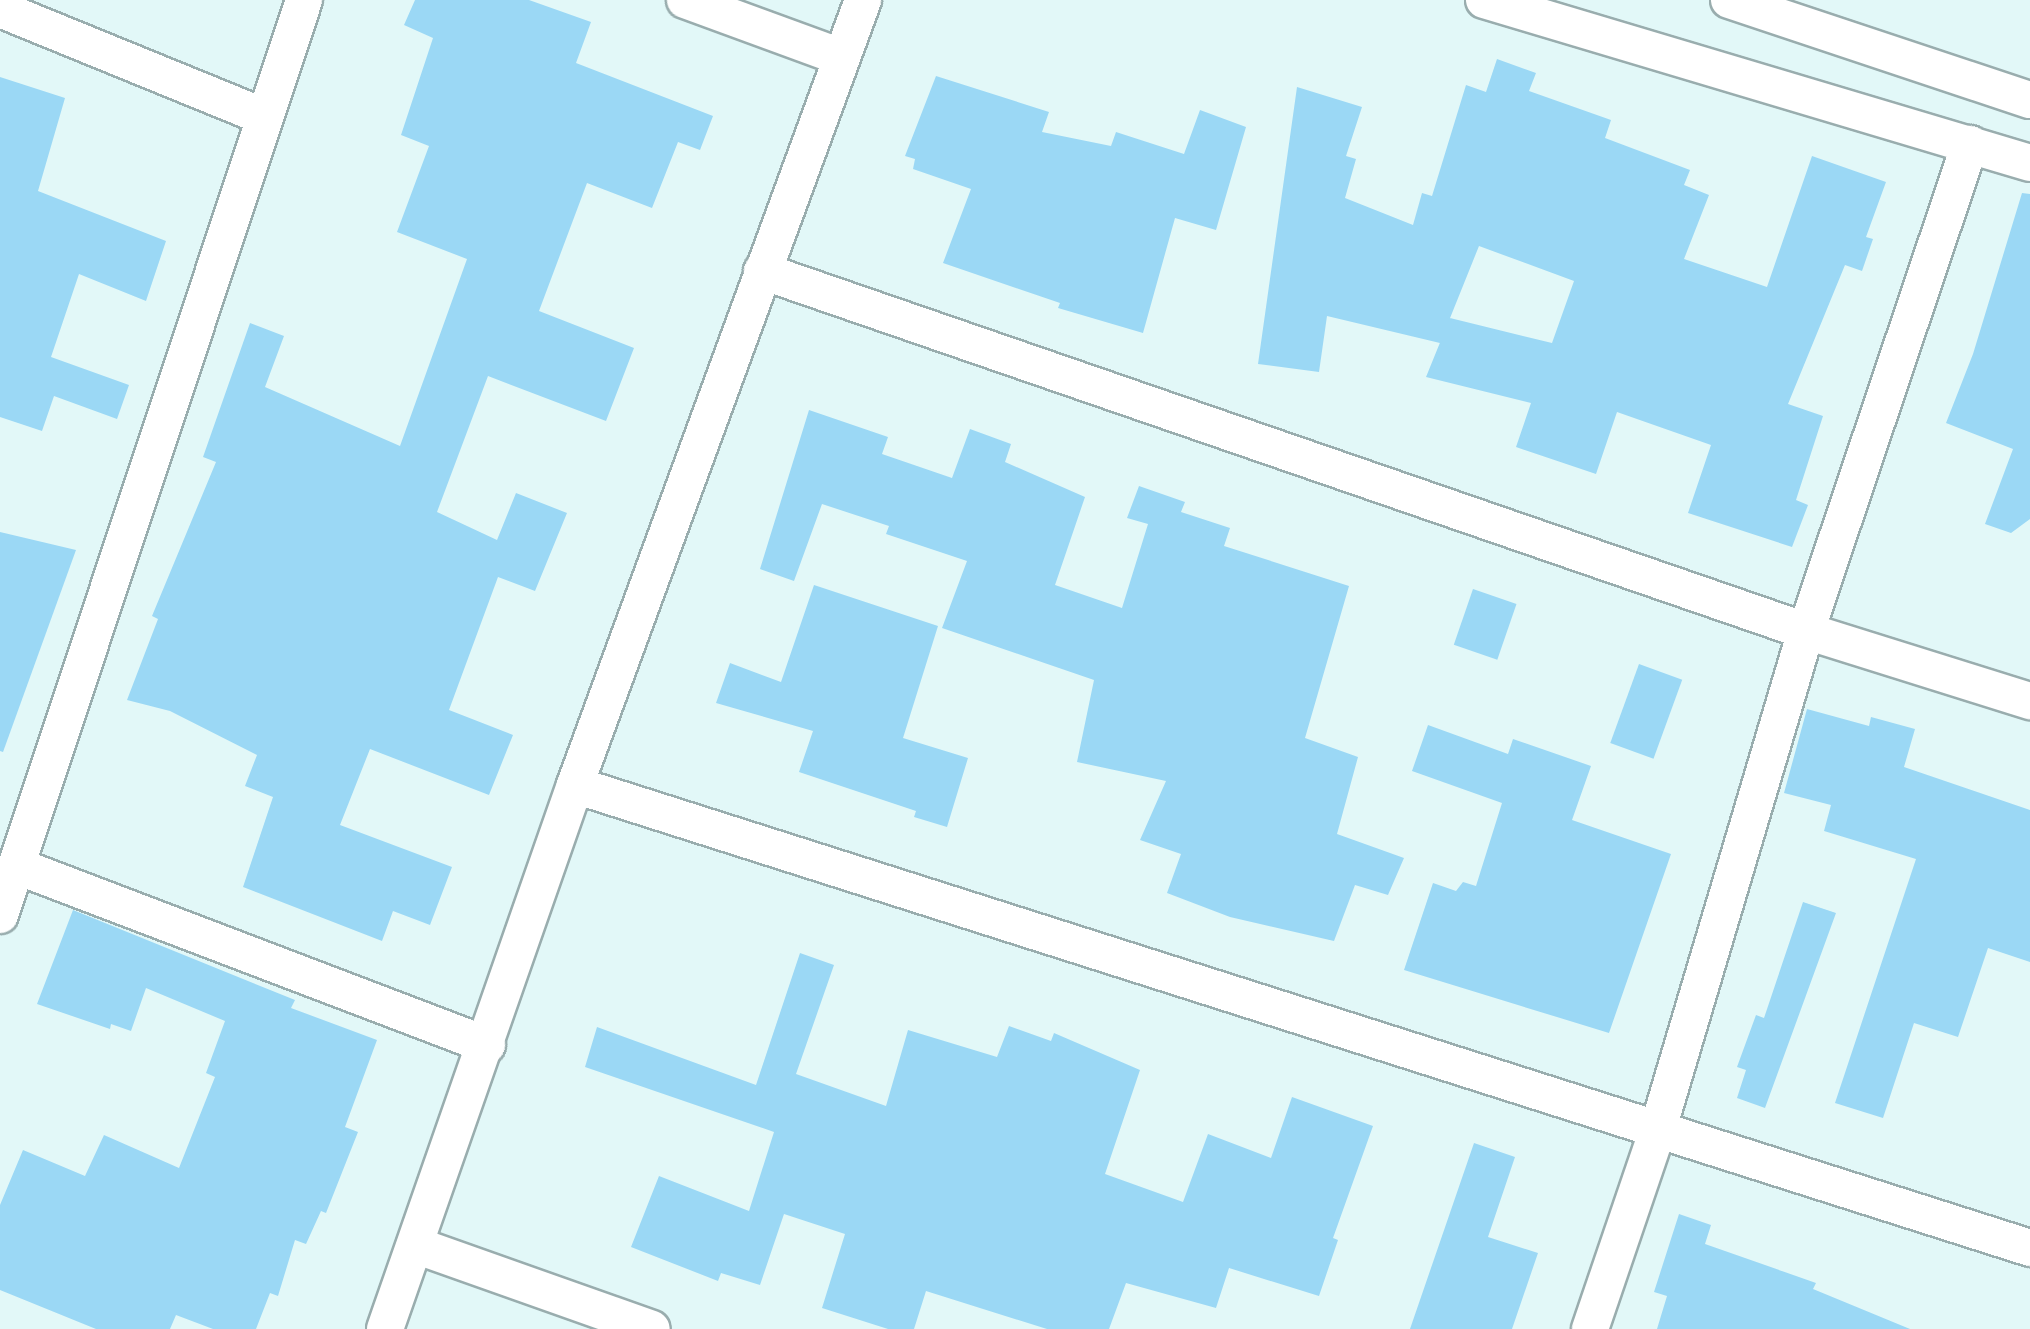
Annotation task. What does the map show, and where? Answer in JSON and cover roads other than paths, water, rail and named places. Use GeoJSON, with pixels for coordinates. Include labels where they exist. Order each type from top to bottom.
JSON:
{"type":"FeatureCollection","features":[{"type":"Feature","properties":{"kind":"street"},"geometry":{"type":"LineString","coordinates":[[0,915],[304,0]]}},
{"type":"Feature","properties":{"kind":"street"},"geometry":{"type":"LineString","coordinates":[[685,0],[841,57]]}},
{"type":"Feature","properties":{"kind":"street"},"geometry":{"type":"LineString","coordinates":[[385,1329],[487,1045],[575,785],[863,0]]}},
{"type":"Feature","properties":{"kind":"street"},"geometry":{"type":"LineString","coordinates":[[1484,0],[2030,163]]}},
{"type":"Feature","properties":{"kind":"street"},"geometry":{"type":"LineString","coordinates":[[1729,0],[2030,100]]}},
{"type":"Feature","properties":{"kind":"street"},"geometry":{"type":"LineString","coordinates":[[0,9],[265,117]]}},
{"type":"Feature","properties":{"kind":"street"},"geometry":{"type":"LineString","coordinates":[[1590,1329],[1657,1132],[1806,631],[1970,144]]}},
{"type":"Feature","properties":{"kind":"street"},"geometry":{"type":"LineString","coordinates":[[762,271],[1806,631],[2030,701]]}},
{"type":"Feature","properties":{"kind":"street"},"geometry":{"type":"LineString","coordinates":[[575,785],[1657,1132],[2030,1248]]}},
{"type":"Feature","properties":{"kind":"street"},"geometry":{"type":"LineString","coordinates":[[17,866],[487,1045]]}},
{"type":"Feature","properties":{"kind":"street"},"geometry":{"type":"LineString","coordinates":[[415,1245],[652,1329]]}}]}
